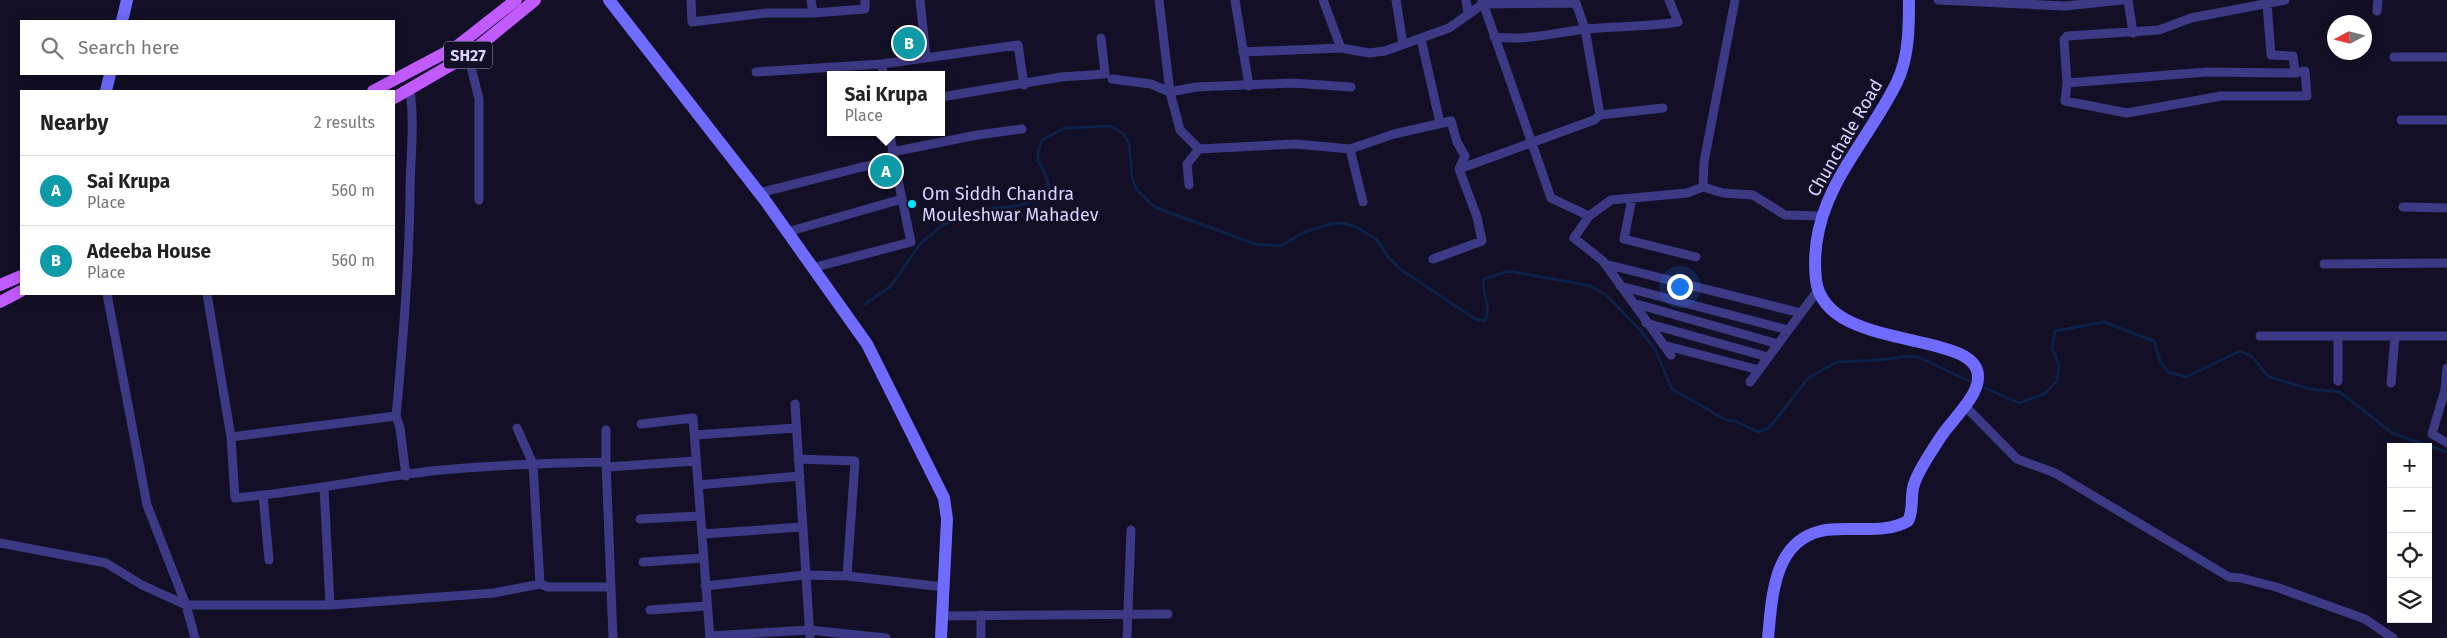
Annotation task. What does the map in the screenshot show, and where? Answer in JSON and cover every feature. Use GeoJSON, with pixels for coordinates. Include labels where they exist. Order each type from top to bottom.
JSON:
{"type":"FeatureCollection","features":[{"type":"Feature","properties":{"kind":"main road"},"geometry":{"type":"LineString","coordinates":[[375,90],[456,47],[516,0]]}},
{"type":"Feature","properties":{"kind":"main road","name":"SH27"},"geometry":{"type":"LineString","coordinates":[[395,98],[468,56],[535,0]]}},
{"type":"Feature","properties":{"kind":"main road"},"geometry":{"type":"LineString","coordinates":[[0,285],[20,276]]}},
{"type":"Feature","properties":{"kind":"main road"},"geometry":{"type":"LineString","coordinates":[[0,302],[20,292]]}},
{"type":"Feature","properties":{"kind":"street"},"geometry":{"type":"LineString","coordinates":[[122,20],[128,0]]}},
{"type":"Feature","properties":{"kind":"street"},"geometry":{"type":"LineString","coordinates":[[609,0],[758,193],[867,344],[944,498],[947,519],[941,638]]}},
{"type":"Feature","properties":{"kind":"street"},"geometry":{"type":"LineString","coordinates":[[691,0],[692,22],[766,14],[813,14],[865,9],[865,0]]}},
{"type":"Feature","properties":{"kind":"street"},"geometry":{"type":"LineString","coordinates":[[811,0],[813,14]]}},
{"type":"Feature","properties":{"kind":"street"},"geometry":{"type":"LineString","coordinates":[[920,0],[926,56]]}},
{"type":"Feature","properties":{"kind":"street"},"geometry":{"type":"LineString","coordinates":[[1159,0],[1170,92],[1180,130],[1199,148],[1296,144],[1350,149],[1376,139],[1451,121],[1457,142],[1465,156],[1459,169],[1477,217],[1482,241],[1433,259]]}},
{"type":"Feature","properties":{"kind":"street"},"geometry":{"type":"LineString","coordinates":[[1235,0],[1249,86]]}},
{"type":"Feature","properties":{"kind":"street"},"geometry":{"type":"LineString","coordinates":[[1323,0],[1341,48]]}},
{"type":"Feature","properties":{"kind":"street"},"geometry":{"type":"LineString","coordinates":[[1396,0],[1402,44]]}},
{"type":"Feature","properties":{"kind":"street"},"geometry":{"type":"LineString","coordinates":[[1466,0],[1468,13]]}},
{"type":"Feature","properties":{"kind":"street"},"geometry":{"type":"LineString","coordinates":[[1494,37],[1513,40],[1550,36],[1586,29],[1654,26],[1678,22],[1669,0]]}},
{"type":"Feature","properties":{"kind":"street"},"geometry":{"type":"LineString","coordinates":[[1702,187],[1704,162],[1735,0]]}},
{"type":"Feature","properties":{"kind":"street","name":"Chunchale Road"},"geometry":{"type":"LineString","coordinates":[[1818,290],[1816,263],[1821,216],[1844,167],[1897,81],[1907,42],[1909,0]]}},
{"type":"Feature","properties":{"kind":"street"},"geometry":{"type":"LineString","coordinates":[[1938,0],[2065,6],[2122,0]]}},
{"type":"Feature","properties":{"kind":"street"},"geometry":{"type":"LineString","coordinates":[[2128,0],[2133,33]]}},
{"type":"Feature","properties":{"kind":"street"},"geometry":{"type":"LineString","coordinates":[[2067,83],[2208,72],[2295,73],[2305,71],[2307,96],[2221,96],[2127,113],[2065,101],[2067,83],[2064,40],[2067,36],[2159,30],[2192,18],[2285,0]]}},
{"type":"Feature","properties":{"kind":"street"},"geometry":{"type":"LineString","coordinates":[[2377,11],[2378,0]]}},
{"type":"Feature","properties":{"kind":"street"},"geometry":{"type":"LineString","coordinates":[[1243,52],[1341,48],[1369,53],[1386,51],[1449,28],[1482,2],[1576,3],[1586,29],[1600,115]]}},
{"type":"Feature","properties":{"kind":"street"},"geometry":{"type":"LineString","coordinates":[[1482,2],[1551,198],[1589,216]]}},
{"type":"Feature","properties":{"kind":"street"},"geometry":{"type":"LineString","coordinates":[[2267,3],[2271,55],[2293,56],[2295,73]]}},
{"type":"Feature","properties":{"kind":"street"},"geometry":{"type":"LineString","coordinates":[[945,95],[1024,85],[1061,77],[1105,74],[1101,38]]}},
{"type":"Feature","properties":{"kind":"street"},"geometry":{"type":"LineString","coordinates":[[1422,39],[1440,123]]}},
{"type":"Feature","properties":{"kind":"street"},"geometry":{"type":"LineString","coordinates":[[756,72],[882,64],[926,56],[1018,45],[1024,85]]}},
{"type":"Feature","properties":{"kind":"street"},"geometry":{"type":"LineString","coordinates":[[468,56],[478,99],[479,200]]}},
{"type":"Feature","properties":{"kind":"street"},"geometry":{"type":"LineString","coordinates":[[2394,57],[2447,57]]}},
{"type":"Feature","properties":{"kind":"street"},"geometry":{"type":"LineString","coordinates":[[882,64],[883,71]]}},
{"type":"Feature","properties":{"kind":"street"},"geometry":{"type":"LineString","coordinates":[[106,90],[110,75]]}},
{"type":"Feature","properties":{"kind":"street"},"geometry":{"type":"LineString","coordinates":[[1112,79],[1151,84],[1170,92],[1196,87],[1293,83],[1351,87]]}},
{"type":"Feature","properties":{"kind":"street"},"geometry":{"type":"LineString","coordinates":[[406,476],[400,428],[396,416],[410,235],[414,117],[410,90]]}},
{"type":"Feature","properties":{"kind":"street"},"geometry":{"type":"LineString","coordinates":[[1459,169],[1532,144],[1594,120],[1600,115],[1663,108]]}},
{"type":"Feature","properties":{"kind":"street"},"geometry":{"type":"LineString","coordinates":[[2401,120],[2447,120]]}},
{"type":"Feature","properties":{"kind":"street"},"geometry":{"type":"LineString","coordinates":[[758,193],[977,135],[1022,129]]}},
{"type":"Feature","properties":{"kind":"street"},"geometry":{"type":"LineString","coordinates":[[812,268],[911,242],[890,136]]}},
{"type":"Feature","properties":{"kind":"street"},"geometry":{"type":"LineString","coordinates":[[1189,185],[1187,164],[1199,148]]}},
{"type":"Feature","properties":{"kind":"street"},"geometry":{"type":"LineString","coordinates":[[1350,149],[1363,202]]}},
{"type":"Feature","properties":{"kind":"street"},"geometry":{"type":"LineString","coordinates":[[1671,355],[1605,264],[1574,238],[1589,216],[1611,200],[1687,193],[1702,187],[1724,193],[1753,195],[1786,215],[1821,216]]}},
{"type":"Feature","properties":{"kind":"street"},"geometry":{"type":"LineString","coordinates":[[1632,198],[1624,239],[1696,256]]}},
{"type":"Feature","properties":{"kind":"street"},"geometry":{"type":"LineString","coordinates":[[787,232],[902,199]]}},
{"type":"Feature","properties":{"kind":"street"},"geometry":{"type":"LineString","coordinates":[[2403,207],[2447,208]]}},
{"type":"Feature","properties":{"kind":"street"},"geometry":{"type":"LineString","coordinates":[[2324,264],[2447,263]]}},
{"type":"Feature","properties":{"kind":"street"},"geometry":{"type":"LineString","coordinates":[[1605,264],[1801,313]]}},
{"type":"Feature","properties":{"kind":"street"},"geometry":{"type":"LineString","coordinates":[[1620,286],[1788,330]]}},
{"type":"Feature","properties":{"kind":"street"},"geometry":{"type":"LineString","coordinates":[[1750,382],[1818,290],[1831,309],[1851,323],[1893,337],[1951,350],[1971,361],[1978,378],[1975,391],[1940,437],[1917,478],[1912,494],[1908,521],[1901,525],[1884,528],[1819,531],[1799,540],[1792,546],[1783,560],[1776,581],[1768,638]]}},
{"type":"Feature","properties":{"kind":"street"},"geometry":{"type":"LineString","coordinates":[[107,295],[147,505],[186,605],[195,638]]}},
{"type":"Feature","properties":{"kind":"street"},"geometry":{"type":"LineString","coordinates":[[207,295],[231,437],[235,498],[324,488],[430,471],[533,464],[606,465],[696,461]]}},
{"type":"Feature","properties":{"kind":"street"},"geometry":{"type":"LineString","coordinates":[[1632,303],[1778,344]]}},
{"type":"Feature","properties":{"kind":"street"},"geometry":{"type":"LineString","coordinates":[[1646,323],[1768,357]]}},
{"type":"Feature","properties":{"kind":"street"},"geometry":{"type":"LineString","coordinates":[[2260,336],[2447,336]]}},
{"type":"Feature","properties":{"kind":"street"},"geometry":{"type":"LineString","coordinates":[[2338,336],[2338,381]]}},
{"type":"Feature","properties":{"kind":"street"},"geometry":{"type":"LineString","coordinates":[[2391,383],[2395,336]]}},
{"type":"Feature","properties":{"kind":"street"},"geometry":{"type":"LineString","coordinates":[[1663,345],[1759,370]]}},
{"type":"Feature","properties":{"kind":"street"},"geometry":{"type":"LineString","coordinates":[[2447,368],[2443,414],[2432,434],[2447,443]]}},
{"type":"Feature","properties":{"kind":"street"},"geometry":{"type":"LineString","coordinates":[[795,404],[810,634]]}},
{"type":"Feature","properties":{"kind":"street"},"geometry":{"type":"LineString","coordinates":[[1964,405],[2018,460],[2054,473],[2229,577],[2241,578],[2276,587],[2365,619],[2393,638]]}},
{"type":"Feature","properties":{"kind":"street"},"geometry":{"type":"LineString","coordinates":[[231,437],[396,416]]}},
{"type":"Feature","properties":{"kind":"street"},"geometry":{"type":"LineString","coordinates":[[641,424],[693,418],[706,606],[710,637],[810,634],[886,638]]}},
{"type":"Feature","properties":{"kind":"street"},"geometry":{"type":"LineString","coordinates":[[516,428],[533,464],[540,584]]}},
{"type":"Feature","properties":{"kind":"street"},"geometry":{"type":"LineString","coordinates":[[695,436],[796,428]]}},
{"type":"Feature","properties":{"kind":"street"},"geometry":{"type":"LineString","coordinates":[[606,430],[613,638]]}},
{"type":"Feature","properties":{"kind":"street"},"geometry":{"type":"LineString","coordinates":[[798,459],[855,461],[847,576]]}},
{"type":"Feature","properties":{"kind":"street"},"geometry":{"type":"LineString","coordinates":[[698,485],[800,476]]}},
{"type":"Feature","properties":{"kind":"street"},"geometry":{"type":"LineString","coordinates":[[324,488],[330,605]]}},
{"type":"Feature","properties":{"kind":"street"},"geometry":{"type":"LineString","coordinates":[[263,495],[269,560]]}},
{"type":"Feature","properties":{"kind":"street"},"geometry":{"type":"LineString","coordinates":[[640,520],[700,516]]}},
{"type":"Feature","properties":{"kind":"street"},"geometry":{"type":"LineString","coordinates":[[702,534],[802,527]]}},
{"type":"Feature","properties":{"kind":"street"},"geometry":{"type":"LineString","coordinates":[[1127,638],[1131,530]]}},
{"type":"Feature","properties":{"kind":"street"},"geometry":{"type":"LineString","coordinates":[[0,543],[106,563],[142,585],[186,605],[330,605],[494,593],[540,584],[548,587],[612,587]]}},
{"type":"Feature","properties":{"kind":"street"},"geometry":{"type":"LineString","coordinates":[[643,562],[703,558]]}},
{"type":"Feature","properties":{"kind":"street"},"geometry":{"type":"LineString","coordinates":[[705,586],[805,575],[847,576],[944,587]]}},
{"type":"Feature","properties":{"kind":"street"},"geometry":{"type":"LineString","coordinates":[[650,610],[706,606]]}},
{"type":"Feature","properties":{"kind":"street"},"geometry":{"type":"LineString","coordinates":[[942,616],[1168,614]]}},
{"type":"Feature","properties":{"kind":"street"},"geometry":{"type":"LineString","coordinates":[[981,615],[981,638]]}},
{"type":"Feature","properties":{"kind":"waterway"},"geometry":{"type":"LineString","coordinates":[[865,304],[891,286],[920,244],[943,225],[980,210],[1016,206],[1037,200],[1048,192],[1049,187],[1045,173],[1038,161],[1038,151],[1042,140],[1064,128],[1111,126],[1124,134],[1129,144],[1132,178],[1137,190],[1154,207],[1255,244],[1281,246],[1304,232],[1331,224],[1343,223],[1356,227],[1376,239],[1389,258],[1400,269],[1475,319],[1485,321],[1487,316],[1484,279],[1508,271],[1591,286],[1606,295],[1640,330],[1655,349],[1672,389],[1726,420],[1735,421],[1758,432],[1769,428],[1808,378],[1837,362],[1880,360],[1908,356],[1918,357],[1969,381]]}},
{"type":"Feature","properties":{"kind":"waterway"},"geometry":{"type":"LineString","coordinates":[[1985,388],[2019,403],[2044,394],[2057,381],[2059,365],[2052,348],[2055,331],[2104,322],[2154,341],[2160,361],[2168,372],[2186,377],[2240,351],[2251,356],[2269,377],[2310,389],[2340,392],[2392,433],[2447,452]]}},
{"type":"Feature","properties":{"kind":"place","name":"Adeeba House"},"geometry":{"type":"Point","coordinates":[909,43]}},
{"type":"Feature","properties":{"kind":"place","name":"Sai Krupa"},"geometry":{"type":"Point","coordinates":[886,171]}},
{"type":"Feature","properties":{"kind":"place","name":"Om Siddh Chandra Mouleshwar Mahadev"},"geometry":{"type":"Point","coordinates":[912,204]}}]}
